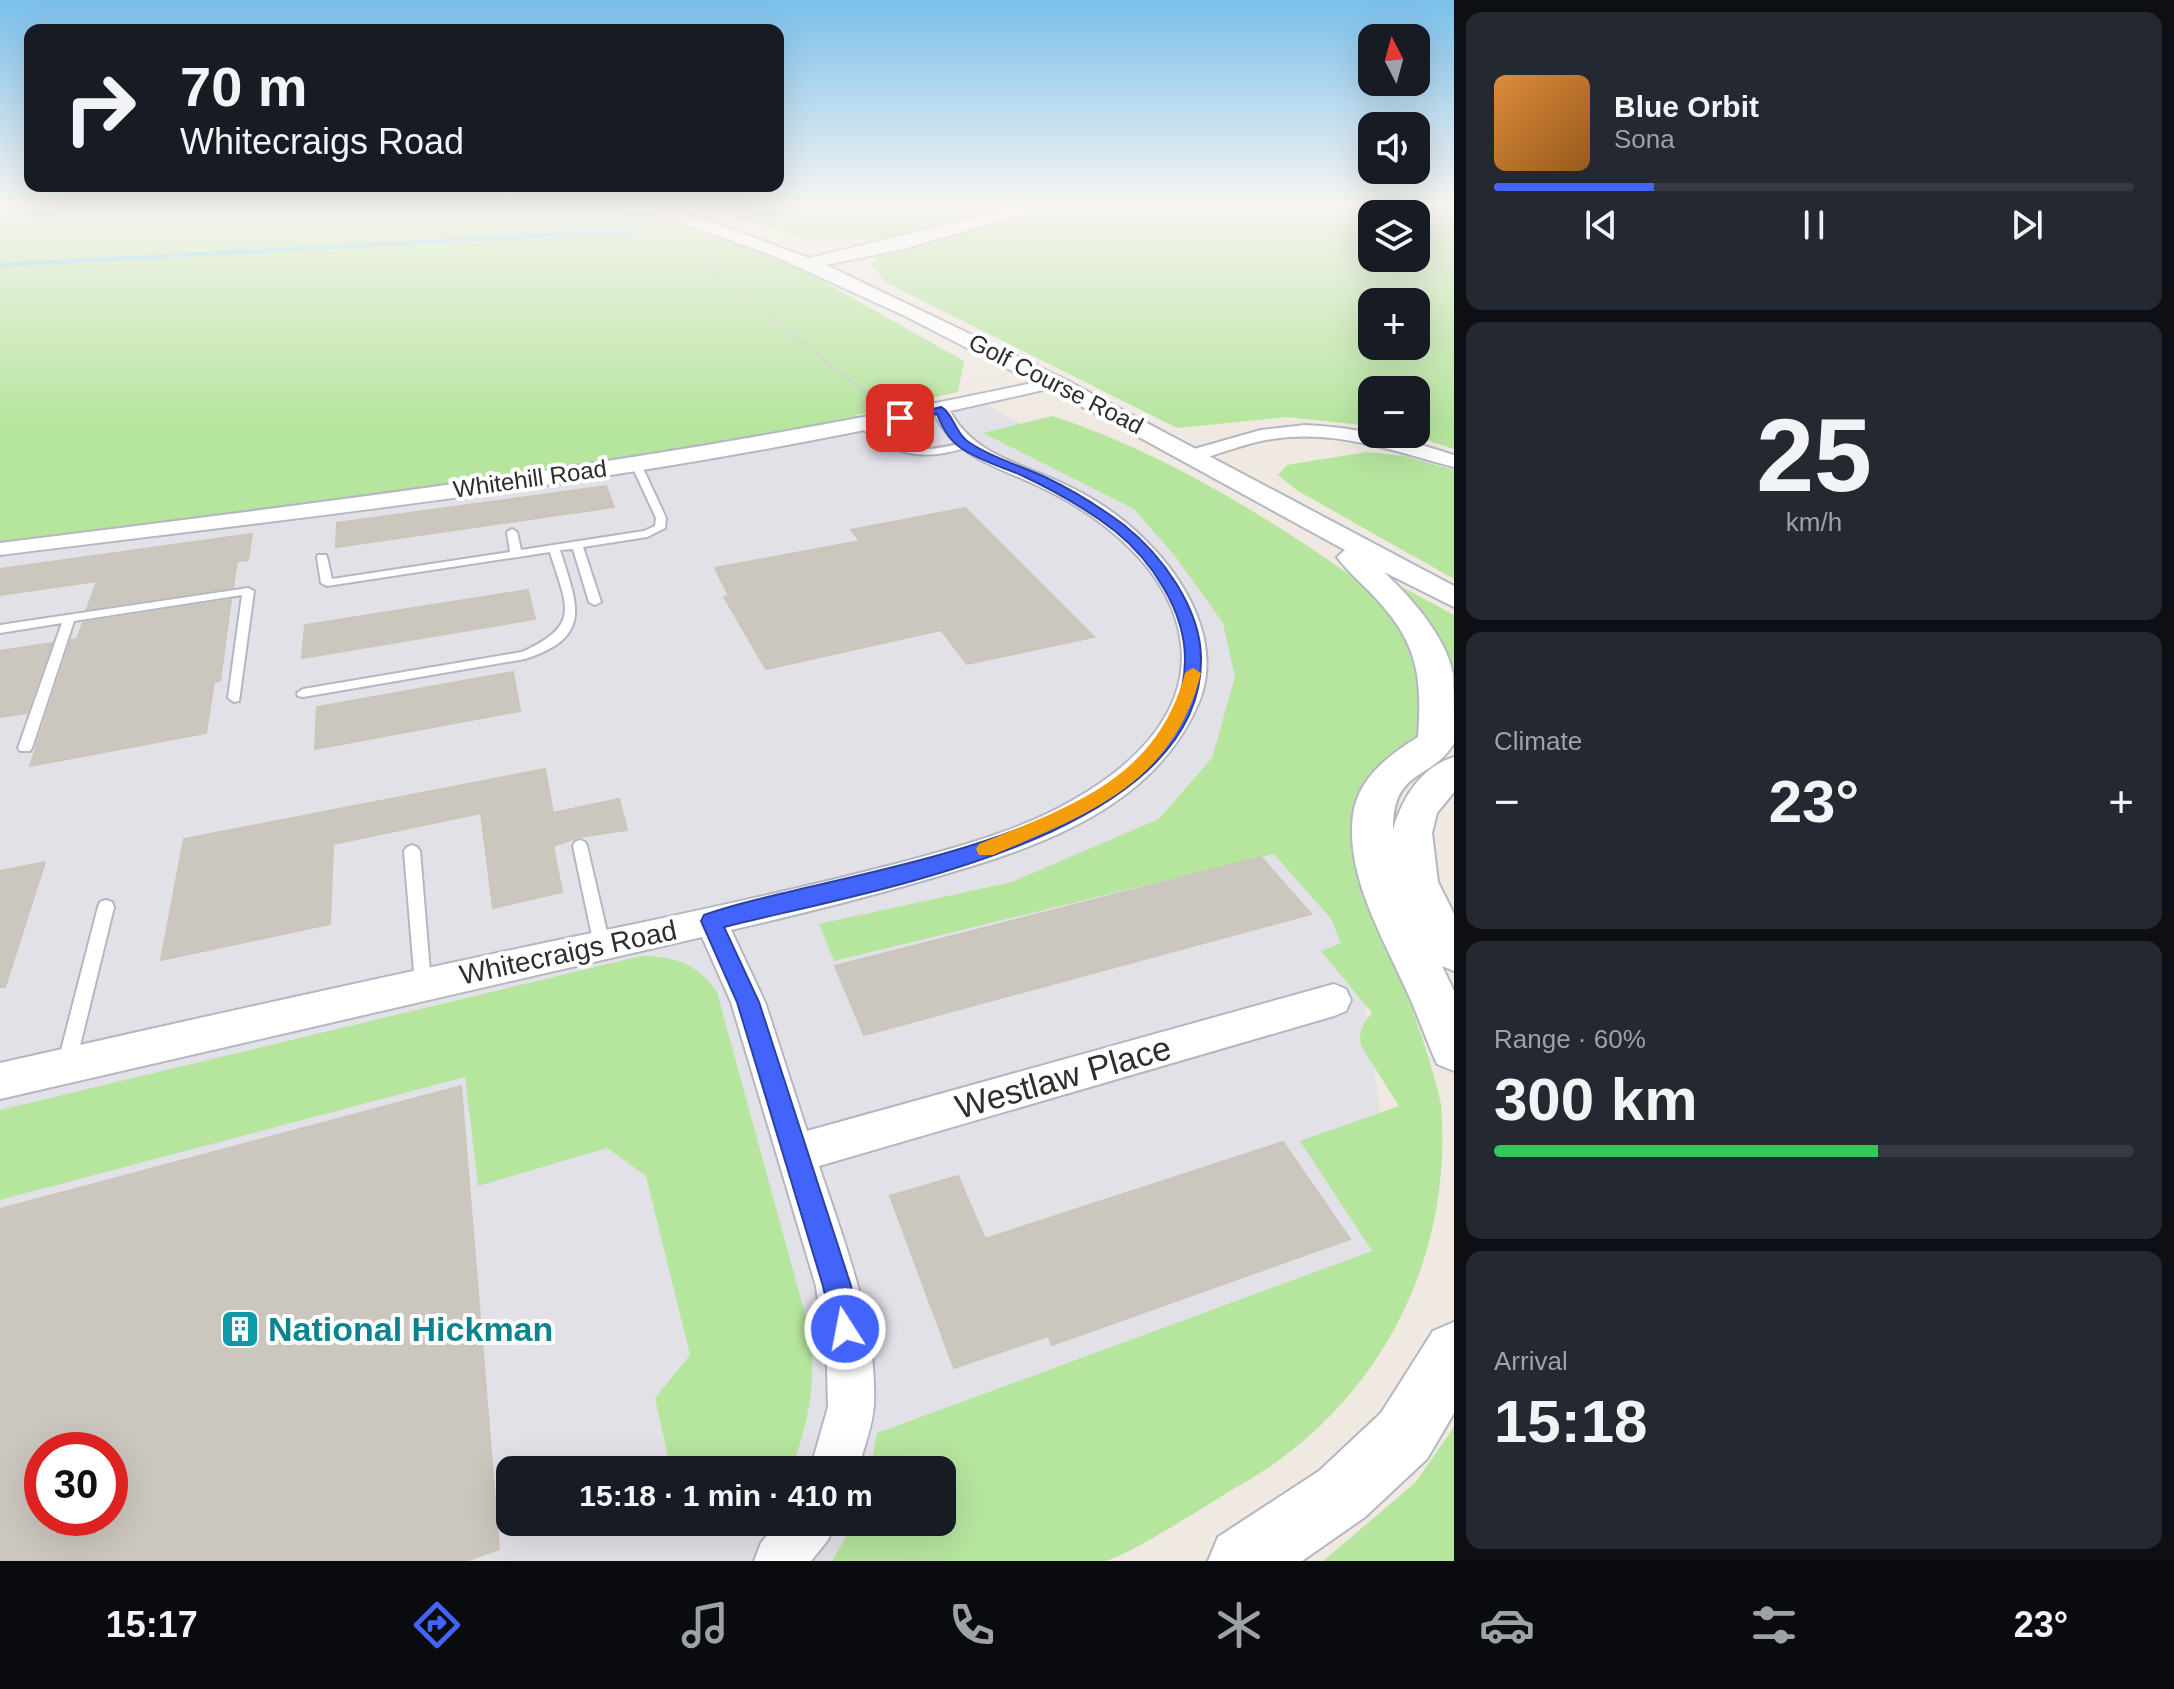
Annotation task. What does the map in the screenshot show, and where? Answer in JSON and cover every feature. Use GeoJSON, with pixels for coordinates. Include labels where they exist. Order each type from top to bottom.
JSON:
{"type":"FeatureCollection","features":[{"type":"Feature","properties":{"kind":"street","name":"Golf Course Road"},"geometry":{"type":"LineString","coordinates":[[844,279],[1194,455],[1454,598]]}},
{"type":"Feature","properties":{"kind":"street","name":"Whitehill Road"},"geometry":{"type":"LineString","coordinates":[[0,549],[636,464],[864,426],[1055,383]]}},
{"type":"Feature","properties":{"kind":"street"},"geometry":{"type":"LineString","coordinates":[[941,410],[948,428],[964,446]]}},
{"type":"Feature","properties":{"kind":"street"},"geometry":{"type":"LineString","coordinates":[[1194,455],[1253,437],[1302,431],[1370,439],[1454,461]]}},
{"type":"Feature","properties":{"kind":"street","name":"Whitecraigs Road"},"geometry":{"type":"LineString","coordinates":[[0,1081],[875,882],[1027,835],[1085,808],[1130,777],[1158,750],[1184,707],[1193,674],[1193,642],[1178,600],[1146,553],[1083,503],[1045,481],[964,446]]}},
{"type":"Feature","properties":{"kind":"street"},"geometry":{"type":"LineString","coordinates":[[1315,522],[1394,599],[1427,647],[1436,672],[1448,748],[1440,780],[1415,814],[1409,835],[1415,872],[1424,899],[1454,951]]}},
{"type":"Feature","properties":{"kind":"street"},"geometry":{"type":"LineString","coordinates":[[1448,748],[1400,766],[1381,787],[1371,838],[1394,913],[1454,1048]]}},
{"type":"Feature","properties":{"kind":"street"},"geometry":{"type":"LineString","coordinates":[[711,921],[748,1002],[793,1154],[837,1286],[850,1367],[851,1407],[838,1456]]}},
{"type":"Feature","properties":{"kind":"street","name":"Westlaw Place"},"geometry":{"type":"LineString","coordinates":[[793,1154],[1334,1000]]}},
{"type":"Feature","properties":{"kind":"street"},"geometry":{"type":"LineString","coordinates":[[1242,1561],[1342,1494],[1404,1436],[1454,1352]]}},
{"type":"Feature","properties":{"kind":"street"},"geometry":{"type":"LineString","coordinates":[[779,1561],[799,1536]]}},
{"type":"Feature","properties":{"kind":"lane"},"geometry":{"type":"LineString","coordinates":[[864,426],[887,445],[907,453],[931,453],[964,446]]}},
{"type":"Feature","properties":{"kind":"lane"},"geometry":{"type":"LineString","coordinates":[[322,557],[327,583],[647,534],[660,528],[661,518],[636,464]]}},
{"type":"Feature","properties":{"kind":"lane"},"geometry":{"type":"LineString","coordinates":[[512,532],[516,554]]}},
{"type":"Feature","properties":{"kind":"lane"},"geometry":{"type":"LineString","coordinates":[[577,545],[595,602]]}},
{"type":"Feature","properties":{"kind":"lane"},"geometry":{"type":"LineString","coordinates":[[303,693],[525,655],[547,647],[567,633],[573,616],[554,548]]}},
{"type":"Feature","properties":{"kind":"lane"},"geometry":{"type":"LineString","coordinates":[[0,629],[248,591],[234,698]]}},
{"type":"Feature","properties":{"kind":"lane"},"geometry":{"type":"LineString","coordinates":[[25,748],[69,619]]}},
{"type":"Feature","properties":{"kind":"lane"},"geometry":{"type":"LineString","coordinates":[[580,846],[602,945]]}},
{"type":"Feature","properties":{"kind":"lane"},"geometry":{"type":"LineString","coordinates":[[412,851],[423,984]]}},
{"type":"Feature","properties":{"kind":"lane"},"geometry":{"type":"LineString","coordinates":[[67,1065],[106,907]]}},
{"type":"Feature","properties":{"kind":"path"},"geometry":{"type":"LineString","coordinates":[[720,279],[900,418]]}},
{"type":"Feature","properties":{"kind":"shaded area"},"geometry":{"type":"Polygon","coordinates":[[[981,401],[1197,527],[1343,845],[1400,1257],[987,1561],[0,1561],[0,547],[981,401]]]}},
{"type":"Feature","properties":{"kind":"green space"},"geometry":{"type":"Polygon","coordinates":[[[0,279],[818,279],[964,361],[958,392],[856,415],[864,426],[0,549],[0,279]]]}},
{"type":"Feature","properties":{"kind":"green space"},"geometry":{"type":"Polygon","coordinates":[[[883,279],[1454,279],[1454,449],[1430,441],[1430,376],[1358,376],[1358,425],[1287,417],[1177,428],[883,279]]]}},
{"type":"Feature","properties":{"kind":"green space"},"geometry":{"type":"Polygon","coordinates":[[[1052,416],[1147,454],[1287,532],[1414,623],[1436,743],[1355,842],[1353,851],[1359,876],[1415,1017],[1434,1075],[1441,1104],[1442,1163],[1434,1220],[1419,1275],[1396,1326],[1367,1373],[1331,1415],[1289,1452],[1242,1484],[1151,1539],[1105,1561],[832,1561],[847,1536],[956,1536],[956,1456],[873,1456],[877,1433],[1372,1251],[1300,1141],[1399,1106],[1361,1046],[1362,1028],[1372,1013],[1321,951],[1341,943],[1331,919],[1274,854],[834,961],[819,924],[1012,882],[1159,819],[1212,758],[1235,677],[1223,623],[1175,556],[1134,509],[983,433],[1052,416]]]}},
{"type":"Feature","properties":{"kind":"green space"},"geometry":{"type":"Polygon","coordinates":[[[1367,452],[1404,456],[1454,470],[1454,579],[1298,491],[1278,475],[1287,465],[1367,452]]]}},
{"type":"Feature","properties":{"kind":"green space"},"geometry":{"type":"Polygon","coordinates":[[[1389,580],[1454,615],[1454,679],[1448,659],[1389,580]]]}},
{"type":"Feature","properties":{"kind":"green space"},"geometry":{"type":"Polygon","coordinates":[[[641,956],[685,964],[710,982],[717,992],[811,1336],[809,1403],[796,1456],[668,1456],[655,1398],[690,1355],[646,1176],[607,1148],[478,1186],[465,1077],[0,1200],[0,1110],[641,956]]]}},
{"type":"Feature","properties":{"kind":"green space"},"geometry":{"type":"Polygon","coordinates":[[[1454,1427],[1454,1561],[1323,1561],[1415,1483],[1454,1427]]]}},
{"type":"Feature","properties":{"kind":"building"},"geometry":{"type":"Polygon","coordinates":[[[606,486],[614,507],[336,547],[337,523],[606,486]]]}},
{"type":"Feature","properties":{"kind":"building"},"geometry":{"type":"Polygon","coordinates":[[[965,508],[1094,637],[967,664],[941,630],[766,669],[724,597],[729,596],[715,568],[860,541],[851,530],[965,508]]]}},
{"type":"Feature","properties":{"kind":"building"},"geometry":{"type":"Polygon","coordinates":[[[252,534],[248,560],[237,561],[233,587],[87,609],[97,581],[0,595],[0,569],[252,534]]]}},
{"type":"Feature","properties":{"kind":"building"},"geometry":{"type":"Polygon","coordinates":[[[528,590],[535,619],[302,658],[305,625],[528,590]]]}},
{"type":"Feature","properties":{"kind":"building"},"geometry":{"type":"Polygon","coordinates":[[[231,600],[220,681],[214,682],[206,733],[30,766],[71,640],[77,639],[83,623],[231,600]]]}},
{"type":"Feature","properties":{"kind":"building"},"geometry":{"type":"Polygon","coordinates":[[[52,643],[27,713],[0,717],[0,651],[52,643]]]}},
{"type":"Feature","properties":{"kind":"building"},"geometry":{"type":"Polygon","coordinates":[[[513,672],[520,711],[315,749],[317,707],[513,672]]]}},
{"type":"Feature","properties":{"kind":"building"},"geometry":{"type":"Polygon","coordinates":[[[545,769],[553,813],[619,799],[627,830],[579,837],[553,846],[562,892],[493,908],[481,813],[333,844],[330,924],[161,960],[184,839],[545,769]]]}},
{"type":"Feature","properties":{"kind":"building"},"geometry":{"type":"Polygon","coordinates":[[[1261,857],[1311,914],[864,1035],[835,966],[1261,857]]]}},
{"type":"Feature","properties":{"kind":"building"},"geometry":{"type":"Polygon","coordinates":[[[45,862],[5,987],[0,987],[0,871],[45,862]]]}},
{"type":"Feature","properties":{"kind":"building","name":"National Hickman"},"geometry":{"type":"Polygon","coordinates":[[[461,1086],[499,1549],[466,1561],[0,1561],[0,1209],[461,1086]]]}},
{"type":"Feature","properties":{"kind":"building"},"geometry":{"type":"Polygon","coordinates":[[[1283,1142],[1350,1239],[1052,1345],[1048,1336],[954,1368],[890,1196],[958,1176],[985,1239],[1283,1142]]]}},
{"type":"Feature","properties":{"kind":"slow traffic"},"geometry":{"type":"LineString","coordinates":[[986,849],[1027,835],[1085,808],[1130,777],[1158,750],[1184,707],[1193,673]]}},
{"type":"Feature","properties":{"kind":"place","name":"National Hickman"},"geometry":{"type":"Point","coordinates":[240,1329]}},
{"type":"Feature","properties":{"kind":"route"},"geometry":{"type":"LineString","coordinates":[[845,1329],[837,1286],[799,1174],[748,1002],[711,921],[961,858],[1027,835],[1085,808],[1130,777],[1158,750],[1184,707],[1193,674],[1193,642],[1183,610],[1157,566],[1120,529],[1045,481],[964,446],[948,428],[941,410],[900,418]]}}]}
